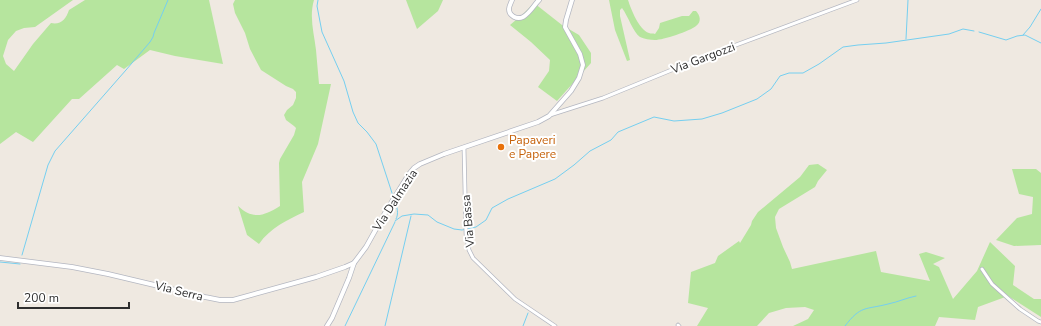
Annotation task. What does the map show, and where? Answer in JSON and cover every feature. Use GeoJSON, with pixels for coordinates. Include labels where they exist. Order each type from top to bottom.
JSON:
{"type":"FeatureCollection","features":[{"type":"Feature","properties":{"kind":"main road"},"geometry":{"type":"LineString","coordinates":[[512,0],[509,11],[510,14],[519,18],[522,18],[527,14],[539,0]]}},
{"type":"Feature","properties":{"kind":"main road","name":"Via Dalmazia"},"geometry":{"type":"LineString","coordinates":[[354,263],[366,247],[392,201],[414,168],[444,154],[538,122],[549,116],[571,91],[579,78],[583,65],[580,54],[565,27],[572,0]]}},
{"type":"Feature","properties":{"kind":"main road","name":"Via Serra"},"geometry":{"type":"LineString","coordinates":[[0,258],[72,267],[220,300],[233,300],[310,279],[354,263]]}},
{"type":"Feature","properties":{"kind":"main road"},"geometry":{"type":"LineString","coordinates":[[327,326],[332,318],[354,263]]}},
{"type":"Feature","properties":{"kind":"street","name":"Via Gargozzi"},"geometry":{"type":"LineString","coordinates":[[549,116],[603,98],[702,58],[858,0]]}},
{"type":"Feature","properties":{"kind":"street","name":"Via Bassa"},"geometry":{"type":"LineString","coordinates":[[464,148],[466,234],[469,250],[473,258],[515,299],[555,326]]}},
{"type":"Feature","properties":{"kind":"street"},"geometry":{"type":"LineString","coordinates":[[982,269],[992,284],[1020,309],[1041,322]]}},
{"type":"Feature","properties":{"kind":"green space"},"geometry":{"type":"Polygon","coordinates":[[[0,0],[73,0],[35,27],[24,28],[16,31],[8,40],[3,56],[6,64],[14,71],[33,44],[51,23],[63,21],[69,10],[85,0],[209,0],[223,64],[150,50],[124,69],[117,65],[79,99],[72,99],[33,142],[16,132],[0,144],[0,0]]]}},
{"type":"Feature","properties":{"kind":"green space"},"geometry":{"type":"Polygon","coordinates":[[[235,0],[314,0],[312,19],[319,84],[331,84],[318,144],[302,182],[304,212],[285,221],[268,233],[259,244],[247,235],[238,206],[249,213],[259,215],[280,206],[279,163],[294,135],[296,128],[286,120],[284,115],[293,105],[296,98],[296,92],[261,70],[250,49],[245,33],[235,13],[233,4],[235,0]]]}},
{"type":"Feature","properties":{"kind":"green space"},"geometry":{"type":"Polygon","coordinates":[[[406,0],[443,0],[438,11],[417,29],[406,0]]]}},
{"type":"Feature","properties":{"kind":"green space"},"geometry":{"type":"Polygon","coordinates":[[[609,0],[628,0],[633,14],[639,24],[645,31],[650,33],[655,34],[660,23],[682,16],[689,16],[693,11],[696,11],[700,21],[693,28],[682,33],[659,40],[649,40],[637,35],[622,8],[620,10],[620,16],[630,60],[627,61],[615,30],[609,0]]]}},
{"type":"Feature","properties":{"kind":"green space"},"geometry":{"type":"Polygon","coordinates":[[[534,3],[562,25],[579,35],[591,53],[591,63],[557,101],[538,87],[549,71],[550,60],[510,25],[534,3]]]}},
{"type":"Feature","properties":{"kind":"green space"},"geometry":{"type":"Polygon","coordinates":[[[818,164],[827,170],[815,187],[779,209],[775,217],[776,228],[792,269],[876,251],[881,272],[930,281],[919,254],[926,252],[945,258],[933,264],[939,267],[953,299],[977,271],[990,242],[1015,266],[1013,285],[1034,299],[1041,299],[1041,317],[1008,296],[978,307],[975,320],[939,317],[935,326],[793,326],[808,319],[814,310],[805,307],[786,308],[769,313],[757,326],[697,326],[708,308],[688,303],[691,272],[715,263],[718,256],[739,241],[740,243],[758,212],[800,177],[809,165],[818,164]]]}},
{"type":"Feature","properties":{"kind":"green space"},"geometry":{"type":"Polygon","coordinates":[[[1012,169],[1036,169],[1041,173],[1041,245],[1014,246],[996,240],[1017,218],[1032,214],[1033,197],[1019,194],[1012,169]]]}},
{"type":"Feature","properties":{"kind":"waterway"},"geometry":{"type":"LineString","coordinates":[[22,255],[48,165],[55,151],[150,42],[168,0]]}},
{"type":"Feature","properties":{"kind":"waterway"},"geometry":{"type":"LineString","coordinates":[[318,0],[317,6],[322,32],[344,81],[353,112],[358,123],[376,144],[393,196]]}},
{"type":"Feature","properties":{"kind":"waterway"},"geometry":{"type":"LineString","coordinates":[[906,39],[908,0]]}},
{"type":"Feature","properties":{"kind":"waterway"},"geometry":{"type":"LineString","coordinates":[[1023,35],[1030,27],[1041,9]]}},
{"type":"Feature","properties":{"kind":"waterway"},"geometry":{"type":"LineString","coordinates":[[395,221],[402,216],[414,214],[428,215],[437,222],[454,229],[462,230],[476,227],[486,220],[492,208],[508,199],[555,179],[590,151],[611,140],[618,132],[654,117],[674,121],[702,119],[722,113],[757,99],[771,89],[780,76],[789,73],[803,73],[843,47],[886,43],[949,34],[963,29],[974,31]]}},
{"type":"Feature","properties":{"kind":"waterway"},"geometry":{"type":"LineString","coordinates":[[979,32],[1006,40],[1025,35],[1041,43]]}},
{"type":"Feature","properties":{"kind":"waterway"},"geometry":{"type":"LineString","coordinates":[[395,201],[398,213],[396,219]]}},
{"type":"Feature","properties":{"kind":"waterway"},"geometry":{"type":"LineString","coordinates":[[385,326],[411,216]]}},
{"type":"Feature","properties":{"kind":"waterway"},"geometry":{"type":"LineString","coordinates":[[345,326],[395,222]]}},
{"type":"Feature","properties":{"kind":"waterway"},"geometry":{"type":"LineString","coordinates":[[0,262],[20,264]]}},
{"type":"Feature","properties":{"kind":"waterway"},"geometry":{"type":"LineString","coordinates":[[845,326],[850,319],[864,309],[916,296]]}},
{"type":"Feature","properties":{"kind":"waterway"},"geometry":{"type":"LineString","coordinates":[[523,326],[528,313]]}},
{"type":"Feature","properties":{"kind":"place","name":"Papaveri e Papere"},"geometry":{"type":"Point","coordinates":[501,147]}}]}
